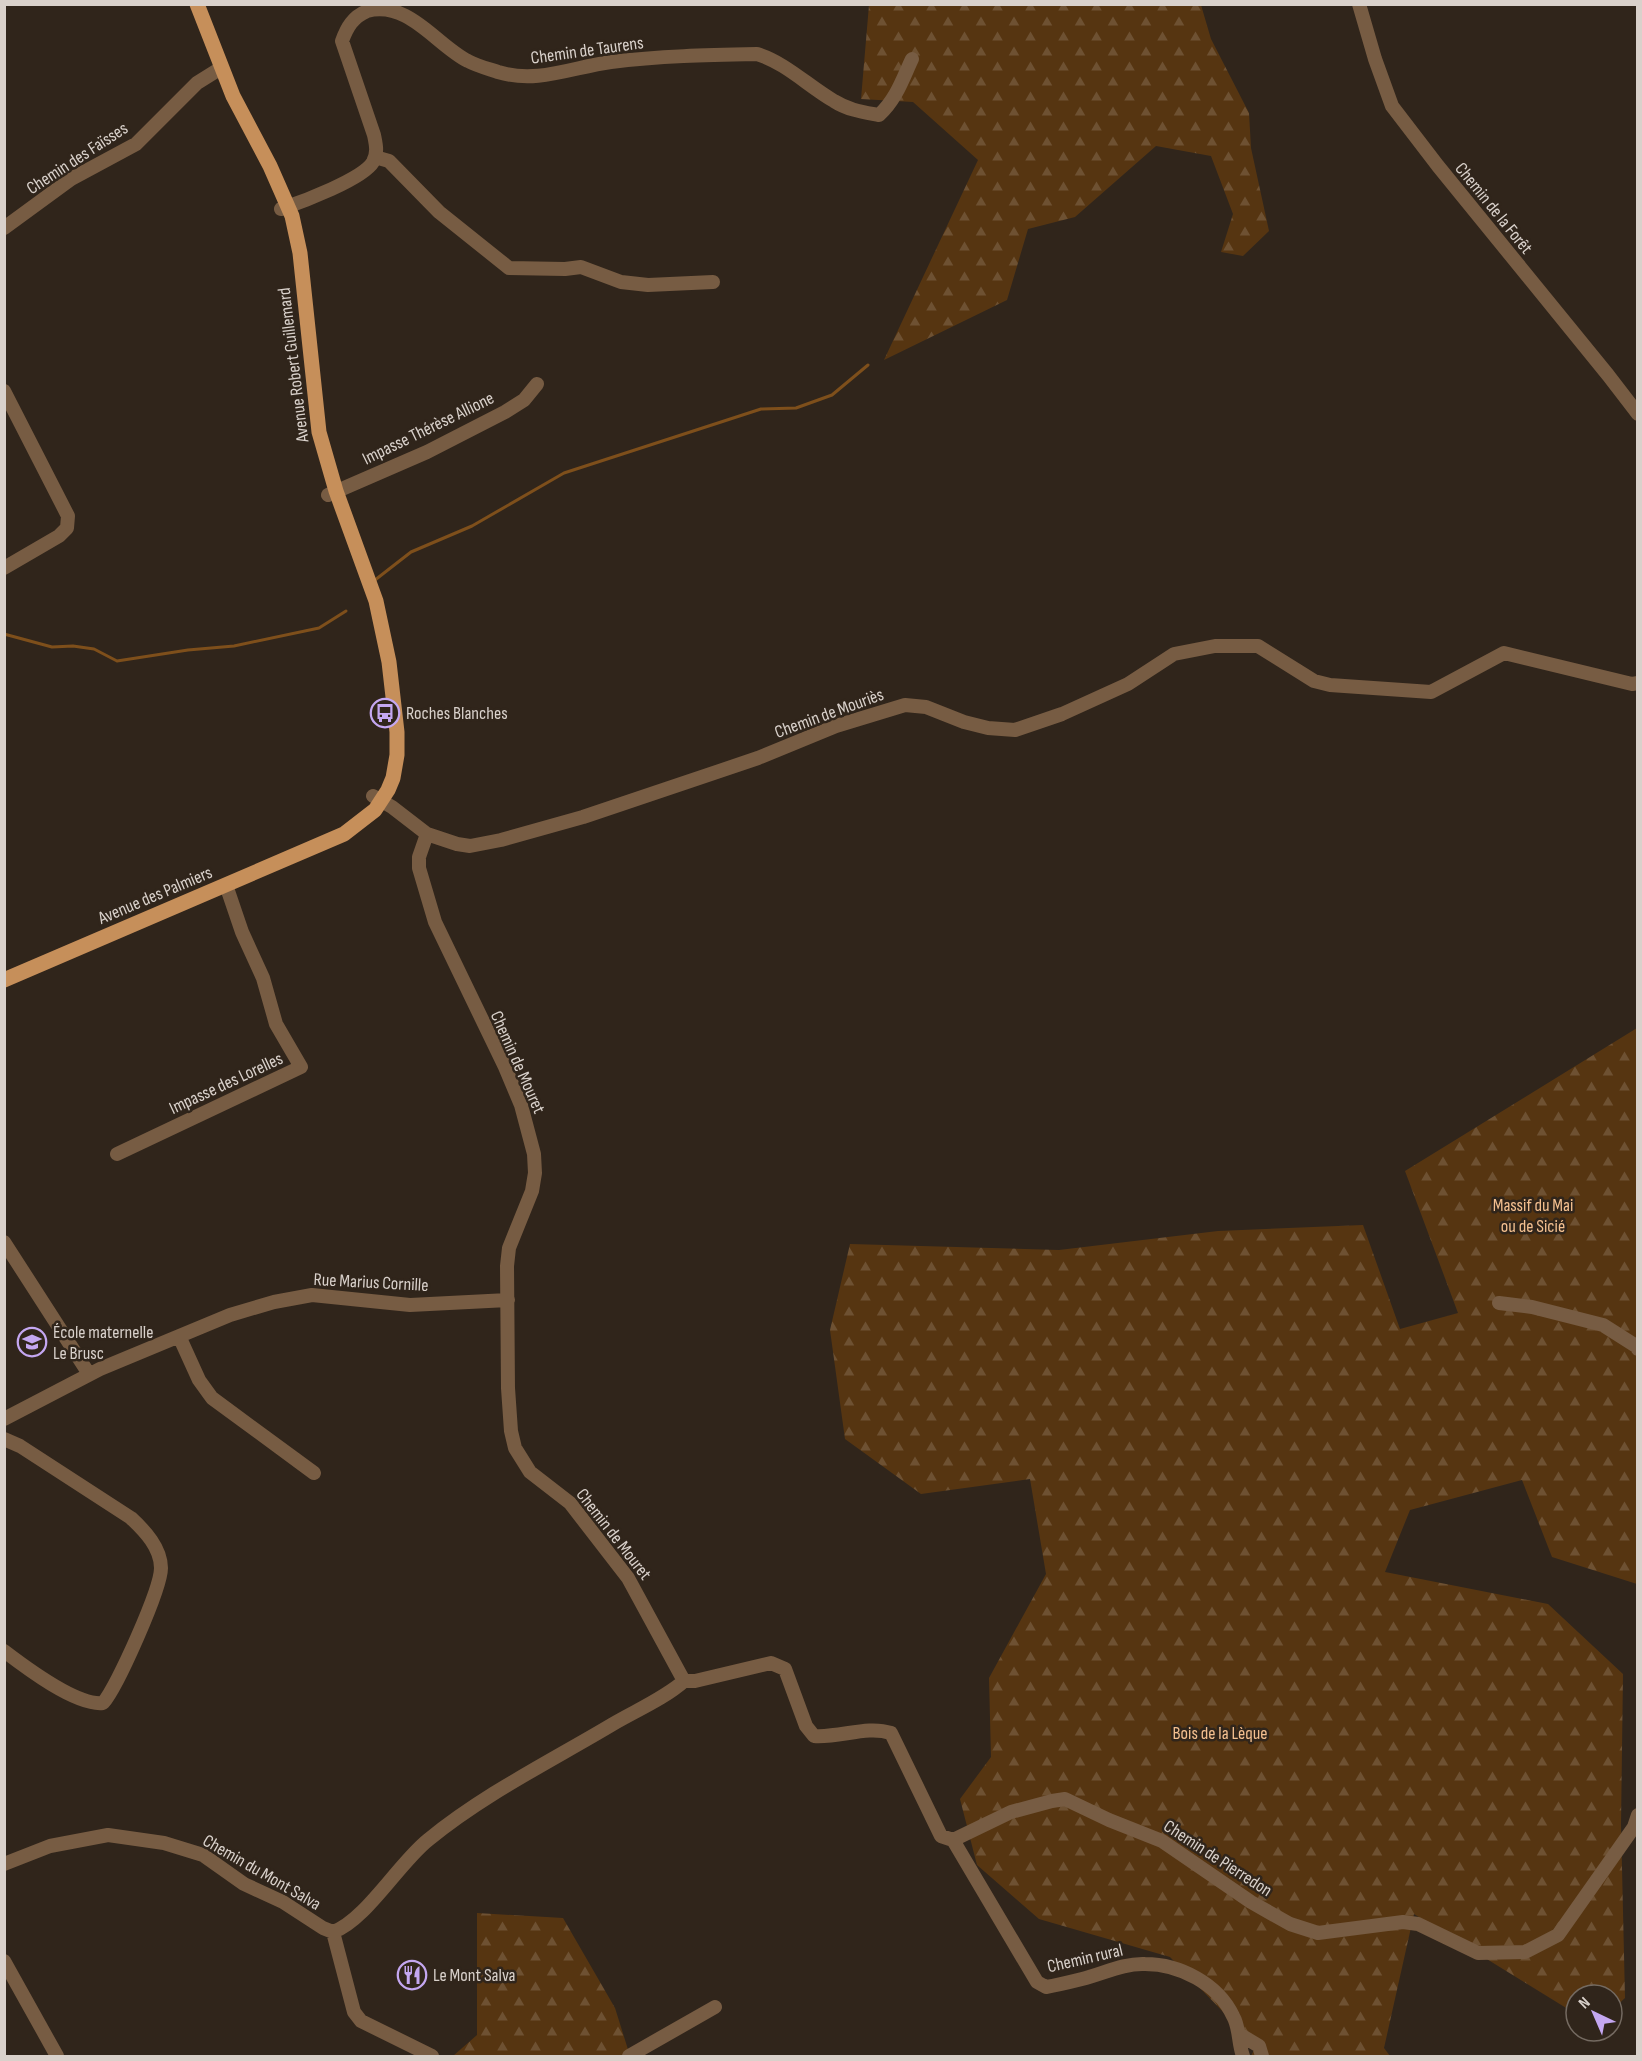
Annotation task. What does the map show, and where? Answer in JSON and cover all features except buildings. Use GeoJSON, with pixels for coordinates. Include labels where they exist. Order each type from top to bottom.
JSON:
{"type":"FeatureCollection","features":[{"type":"Feature","properties":{"kind":"main road","name":"Avenue Robert Guillemard"},"geometry":{"type":"LineString","coordinates":[[186,4],[285,208],[303,333],[310,434],[376,601],[389,662],[397,732],[397,755],[393,778],[377,799]]}},
{"type":"Feature","properties":{"kind":"main road","name":"Avenue Robert Guillemard"},"geometry":{"type":"LineString","coordinates":[[197,4],[217,70]]}},
{"type":"Feature","properties":{"kind":"main road","name":"Avenue des Palmiers"},"geometry":{"type":"LineString","coordinates":[[4,980],[344,834],[375,810],[377,799]]}},
{"type":"Feature","properties":{"kind":"street","name":"Chemin de la Forêt"},"geometry":{"type":"LineString","coordinates":[[1359,4],[1392,106],[1444,175],[1638,414]]}},
{"type":"Feature","properties":{"kind":"street","name":"Chemin de Taurens"},"geometry":{"type":"LineString","coordinates":[[375,157],[377,151],[374,135],[342,41],[347,26],[360,14],[377,7],[394,9],[417,20],[467,61],[505,74],[527,77],[560,73],[608,62],[757,54],[770,58],[834,102],[853,110],[879,115],[896,92],[912,59]]}},
{"type":"Feature","properties":{"kind":"street","name":"Chemin des Faïsses"},"geometry":{"type":"LineString","coordinates":[[4,228],[71,179],[136,144],[197,83],[217,70]]}},
{"type":"Feature","properties":{"kind":"street"},"geometry":{"type":"LineString","coordinates":[[285,208],[360,176],[375,157],[389,161],[439,213],[509,268],[581,267],[621,282],[648,285],[713,282]]}},
{"type":"Feature","properties":{"kind":"street","name":"Impasse Thérèse Allione"},"geometry":{"type":"LineString","coordinates":[[332,493],[427,452],[505,412],[524,400],[537,384]]}},
{"type":"Feature","properties":{"kind":"street"},"geometry":{"type":"LineString","coordinates":[[4,391],[68,516],[67,528],[59,536],[4,568]]}},
{"type":"Feature","properties":{"kind":"street","name":"Chemin de Mouriès"},"geometry":{"type":"LineString","coordinates":[[377,799],[427,834],[470,846],[501,840],[649,795],[758,758],[836,726],[905,705],[926,707],[964,722],[988,728],[1015,730],[1062,714],[1128,684],[1174,654],[1215,646],[1258,646],[1314,681],[1330,685],[1431,692],[1504,653],[1632,684],[1638,682]]}},
{"type":"Feature","properties":{"kind":"street","name":"Chemin de Mouret"},"geometry":{"type":"LineString","coordinates":[[427,834],[419,857],[419,868],[435,922],[505,1067],[521,1105],[534,1154],[535,1173],[532,1191],[509,1248],[508,1388],[511,1431],[515,1448],[530,1472],[570,1503],[628,1578],[684,1682]]}},
{"type":"Feature","properties":{"kind":"street","name":"Impasse des Lorelles"},"geometry":{"type":"LineString","coordinates":[[117,1154],[302,1067],[276,1024],[263,978],[242,932],[226,885]]}},
{"type":"Feature","properties":{"kind":"street"},"geometry":{"type":"LineString","coordinates":[[4,1242],[89,1374]]}},
{"type":"Feature","properties":{"kind":"street","name":"Rue Marius Cornille"},"geometry":{"type":"LineString","coordinates":[[7,1418],[89,1374],[235,1313],[274,1302],[312,1295],[410,1305],[508,1300]]}},
{"type":"Feature","properties":{"kind":"street"},"geometry":{"type":"LineString","coordinates":[[1499,1302],[1532,1307],[1603,1325],[1638,1349]]}},
{"type":"Feature","properties":{"kind":"street"},"geometry":{"type":"LineString","coordinates":[[179,1336],[200,1380],[212,1398],[314,1473]]}},
{"type":"Feature","properties":{"kind":"street"},"geometry":{"type":"LineString","coordinates":[[7,1418],[20,1446]]}},
{"type":"Feature","properties":{"kind":"street"},"geometry":{"type":"LineString","coordinates":[[4,1438],[131,1518],[152,1541],[161,1568],[158,1584],[136,1638],[103,1702],[96,1704],[65,1691],[46,1681],[4,1651]]}},
{"type":"Feature","properties":{"kind":"street"},"geometry":{"type":"LineString","coordinates":[[333,1932],[341,1930],[353,1920],[408,1858],[427,1841],[475,1806],[684,1682],[771,1664],[785,1669],[806,1726],[814,1736],[827,1737],[880,1729],[891,1733],[941,1836],[953,1840]]}},
{"type":"Feature","properties":{"kind":"street","name":"Chemin de Pierredon"},"geometry":{"type":"LineString","coordinates":[[953,1840],[1011,1812],[1065,1799],[1162,1841],[1251,1902],[1290,1924],[1317,1933],[1403,1922],[1418,1924],[1478,1953],[1525,1952],[1558,1935],[1623,1844],[1634,1827],[1638,1815]]}},
{"type":"Feature","properties":{"kind":"street","name":"Chemin du Mont Salva"},"geometry":{"type":"LineString","coordinates":[[4,1864],[50,1846],[108,1835],[164,1843],[203,1856],[244,1884],[283,1902],[333,1932],[354,2012],[361,2021],[432,2056]]}},
{"type":"Feature","properties":{"kind":"street","name":"Chemin rural"},"geometry":{"type":"LineString","coordinates":[[953,1840],[1037,1982],[1046,1987],[1083,1979],[1120,1967],[1144,1964],[1167,1967],[1194,1976],[1209,1985],[1233,2016],[1239,2034],[1242,2056]]}},
{"type":"Feature","properties":{"kind":"street"},"geometry":{"type":"LineString","coordinates":[[4,1961],[57,2056]]}},
{"type":"Feature","properties":{"kind":"street"},"geometry":{"type":"LineString","coordinates":[[629,2056],[715,2007]]}},
{"type":"Feature","properties":{"kind":"street","name":"Chemin rural"},"geometry":{"type":"LineString","coordinates":[[1239,2034],[1260,2046],[1262,2056]]}},
{"type":"Feature","properties":{"kind":"green space"},"geometry":{"type":"Polygon","coordinates":[[[869,5],[1201,5],[1211,39],[1249,113],[1251,148],[1269,231],[1243,256],[1221,252],[1233,214],[1211,156],[1156,146],[1075,217],[1028,229],[1007,300],[884,360],[978,160],[913,102],[861,99],[869,5]]]}},
{"type":"Feature","properties":{"kind":"green space","name":"Bois de la Lèque"},"geometry":{"type":"Polygon","coordinates":[[[1637,1028],[1637,1584],[1552,1557],[1522,1480],[1410,1510],[1385,1572],[1548,1604],[1623,1674],[1621,1825],[1625,1998],[1624,1983],[1564,1983],[1564,2007],[1414,1914],[1384,2048],[1390,2056],[1251,2056],[1256,2046],[1170,1957],[1039,1919],[977,1865],[960,1799],[991,1757],[989,1678],[1046,1574],[1030,1479],[921,1494],[845,1439],[830,1330],[850,1244],[1059,1250],[1218,1231],[1363,1225],[1400,1329],[1458,1313],[1405,1171],[1637,1028]]]}},
{"type":"Feature","properties":{"kind":"green space"},"geometry":{"type":"Polygon","coordinates":[[[477,1913],[563,1918],[615,2008],[630,2056],[453,2056],[477,2035],[477,1913]]]}},
{"type":"Feature","properties":{"kind":"waterway"},"geometry":{"type":"LineString","coordinates":[[375,580],[411,552],[472,526],[564,473],[761,409],[796,408],[832,395],[868,365]]}},
{"type":"Feature","properties":{"kind":"waterway"},"geometry":{"type":"LineString","coordinates":[[4,634],[52,647],[73,646],[94,649],[117,661],[188,650],[234,646],[319,628],[346,611]]}},
{"type":"Feature","properties":{"kind":"place","name":"Roches Blanches"},"geometry":{"type":"Point","coordinates":[385,713]}},
{"type":"Feature","properties":{"kind":"place","name":"École maternelle Le Brusc"},"geometry":{"type":"Point","coordinates":[32,1342]}},
{"type":"Feature","properties":{"kind":"place","name":"Le Mont Salva"},"geometry":{"type":"Point","coordinates":[412,1975]}},
{"type":"Feature","properties":{"kind":"park label","name":"Massif du Mai ou de Sicié"},"geometry":{"type":"Point","coordinates":[1533,1215]}}]}
